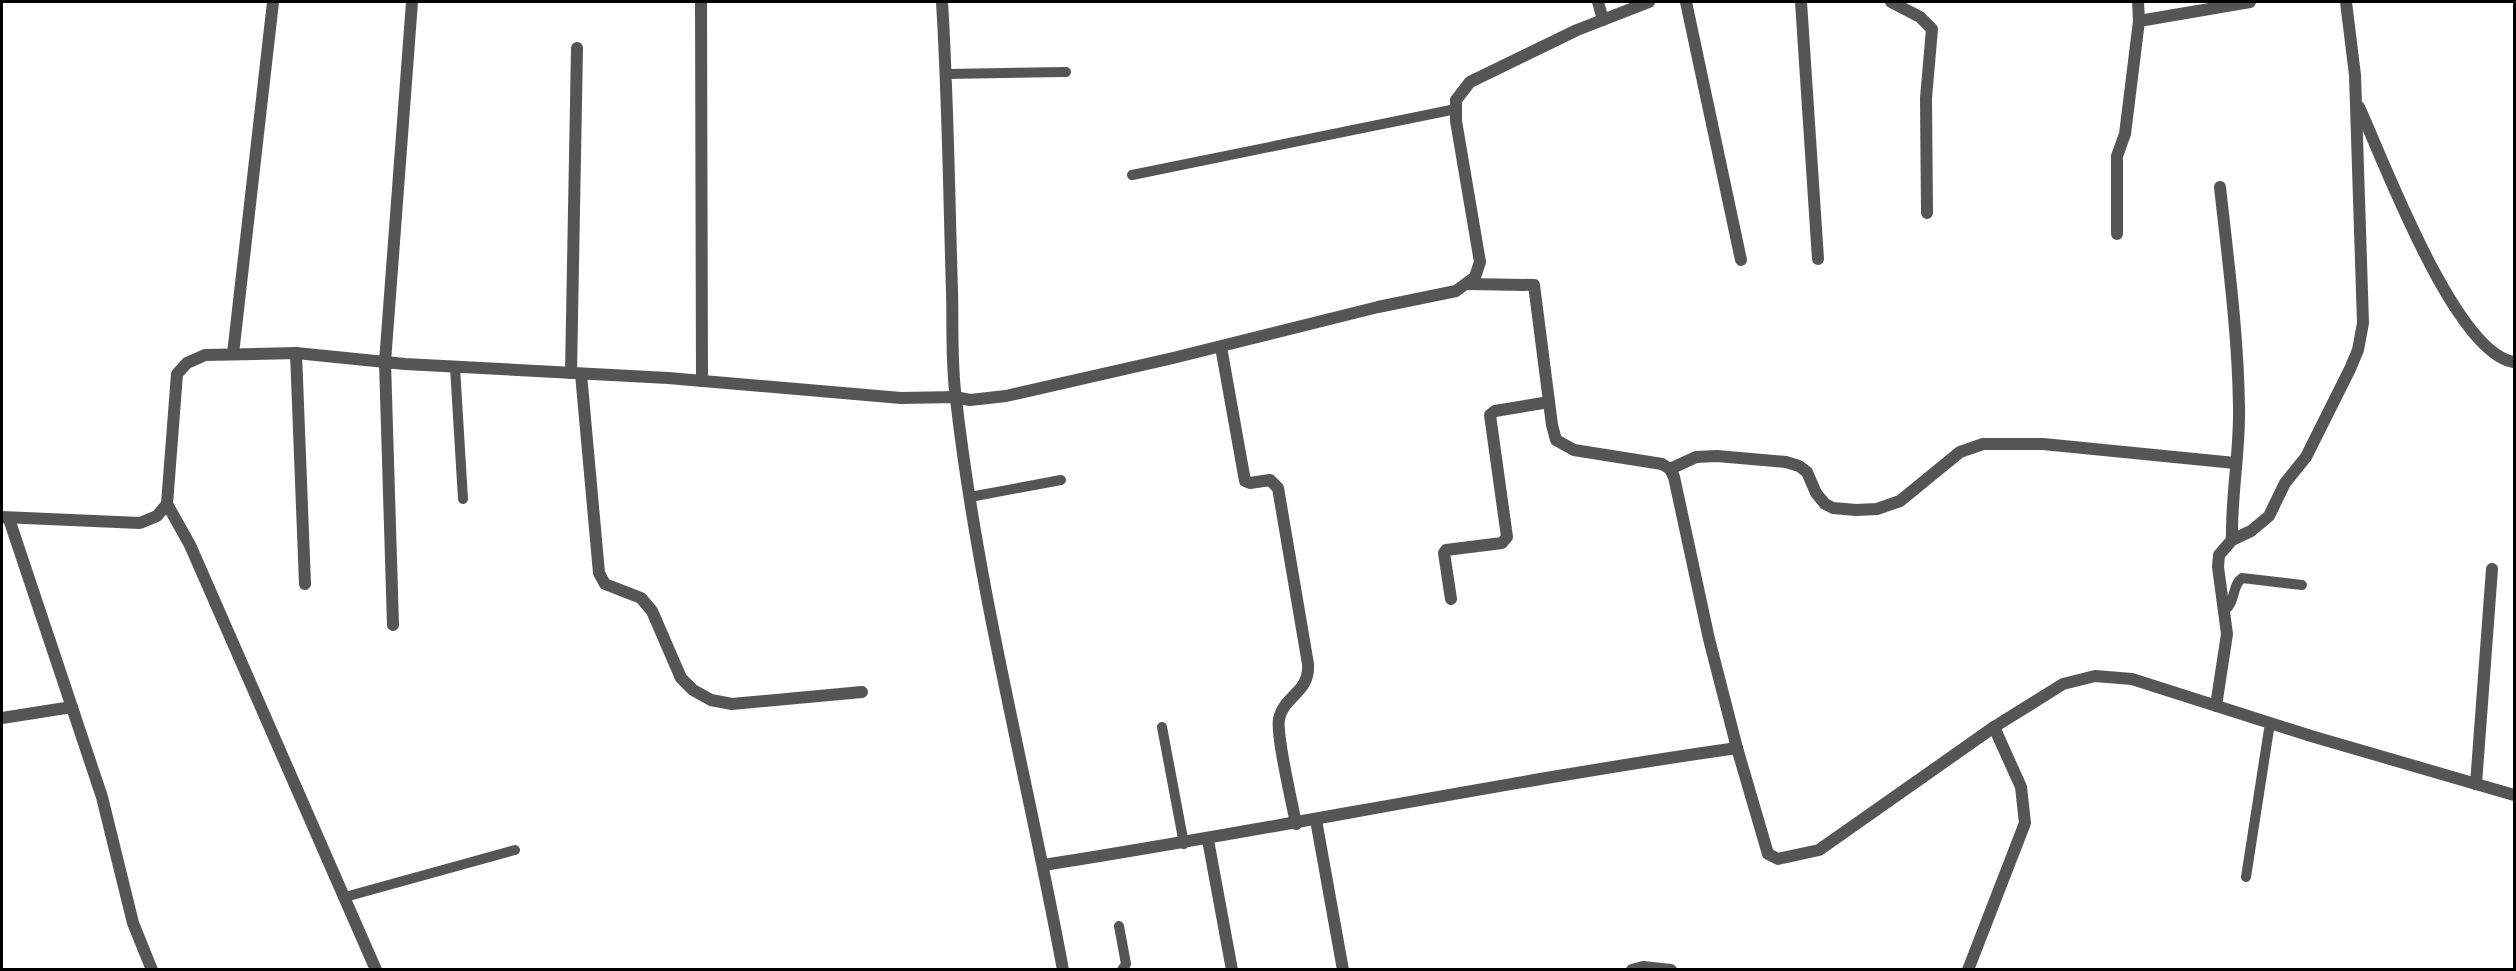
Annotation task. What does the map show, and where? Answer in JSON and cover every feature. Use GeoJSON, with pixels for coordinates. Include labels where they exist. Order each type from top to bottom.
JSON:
{"type":"FeatureCollection","features":[{"type":"Feature","properties":{"kind":"street"},"geometry":{"type":"LineString","coordinates":[[233,354],[273,2]]}},
{"type":"Feature","properties":{"kind":"street"},"geometry":{"type":"LineString","coordinates":[[393,625],[385,362],[412,2]]}},
{"type":"Feature","properties":{"kind":"street"},"geometry":{"type":"LineString","coordinates":[[701,2],[702,381]]}},
{"type":"Feature","properties":{"kind":"street"},"geometry":{"type":"LineString","coordinates":[[942,2],[947,74],[955,397],[970,497],[1022,773],[1044,865],[1063,969]]}},
{"type":"Feature","properties":{"kind":"street"},"geometry":{"type":"LineString","coordinates":[[1598,2],[1603,20]]}},
{"type":"Feature","properties":{"kind":"street"},"geometry":{"type":"LineString","coordinates":[[376,969],[190,545],[168,504],[177,374],[187,363],[205,355],[296,353],[455,367],[702,381],[901,398],[955,397],[970,400],[1006,396],[1221,347],[1378,307],[1456,291],[1475,277],[1480,262],[1456,121],[1456,100],[1470,82],[1603,20],[1648,2]]}},
{"type":"Feature","properties":{"kind":"street"},"geometry":{"type":"LineString","coordinates":[[1686,2],[1741,260]]}},
{"type":"Feature","properties":{"kind":"street"},"geometry":{"type":"LineString","coordinates":[[1801,2],[1818,259]]}},
{"type":"Feature","properties":{"kind":"street"},"geometry":{"type":"LineString","coordinates":[[1891,2],[1920,17],[1932,29],[1926,99],[1927,213]]}},
{"type":"Feature","properties":{"kind":"street"},"geometry":{"type":"LineString","coordinates":[[2117,234],[2117,156],[2125,134],[2139,21],[2138,2]]}},
{"type":"Feature","properties":{"kind":"street"},"geometry":{"type":"LineString","coordinates":[[2139,21],[2250,2]]}},
{"type":"Feature","properties":{"kind":"street"},"geometry":{"type":"LineString","coordinates":[[2216,706],[2227,634],[2218,567],[2219,555],[2232,540],[2251,531],[2269,516],[2278,494],[2317,437],[2358,350],[2363,323],[2356,100],[2346,2]]}},
{"type":"Feature","properties":{"kind":"street"},"geometry":{"type":"LineString","coordinates":[[577,48],[576,373],[599,573],[604,584],[641,598],[652,611],[681,678],[693,690],[711,700],[732,704],[862,692]]}},
{"type":"Feature","properties":{"kind":"street"},"geometry":{"type":"LineString","coordinates":[[2356,100],[2401,207],[2433,272],[2474,334],[2495,355],[2514,362]]}},
{"type":"Feature","properties":{"kind":"street"},"geometry":{"type":"LineString","coordinates":[[2220,187],[2234,315],[2239,408],[2231,500],[2232,540]]}},
{"type":"Feature","properties":{"kind":"street"},"geometry":{"type":"LineString","coordinates":[[1468,284],[1534,285],[1556,440],[1574,450],[1662,464],[1670,469],[1674,477],[1709,639],[1763,844],[1768,854],[1778,859],[1819,850],[1994,727],[2063,684],[2095,676],[2132,679],[2270,723],[2514,795]]}},
{"type":"Feature","properties":{"kind":"street"},"geometry":{"type":"LineString","coordinates":[[1221,347],[1245,481],[1250,483],[1270,480],[1278,488],[1308,664],[1309,676],[1305,685],[1282,709],[1278,726],[1296,824]]}},
{"type":"Feature","properties":{"kind":"street"},"geometry":{"type":"LineString","coordinates":[[296,353],[305,584]]}},
{"type":"Feature","properties":{"kind":"street"},"geometry":{"type":"LineString","coordinates":[[1451,599],[1444,553],[1446,550],[1502,543],[1507,537],[1490,415],[1495,411],[1549,402]]}},
{"type":"Feature","properties":{"kind":"street"},"geometry":{"type":"LineString","coordinates":[[1670,469],[1696,457],[1717,456],[1786,462],[1800,466],[1807,472],[1816,493],[1825,504],[1833,508],[1856,510],[1877,509],[1900,501],[1960,452],[1983,444],[2043,444],[2235,463]]}},
{"type":"Feature","properties":{"kind":"street"},"geometry":{"type":"LineString","coordinates":[[152,969],[133,924],[114,838],[72,707],[5,518],[140,523],[157,516],[168,504]]}},
{"type":"Feature","properties":{"kind":"street"},"geometry":{"type":"LineString","coordinates":[[2476,784],[2492,569]]}},
{"type":"Feature","properties":{"kind":"street"},"geometry":{"type":"LineString","coordinates":[[2,718],[72,707]]}},
{"type":"Feature","properties":{"kind":"street"},"geometry":{"type":"LineString","coordinates":[[1968,969],[2025,823],[2021,787],[1994,727]]}},
{"type":"Feature","properties":{"kind":"street"},"geometry":{"type":"LineString","coordinates":[[1044,865],[1208,840],[1622,764],[1737,748]]}},
{"type":"Feature","properties":{"kind":"street"},"geometry":{"type":"LineString","coordinates":[[1316,820],[1343,969]]}},
{"type":"Feature","properties":{"kind":"street"},"geometry":{"type":"LineString","coordinates":[[1208,840],[1232,969]]}},
{"type":"Feature","properties":{"kind":"street"},"geometry":{"type":"LineString","coordinates":[[1632,969],[1671,969]]}},
{"type":"Feature","properties":{"kind":"lane"},"geometry":{"type":"LineString","coordinates":[[947,74],[1066,72]]}},
{"type":"Feature","properties":{"kind":"lane"},"geometry":{"type":"LineString","coordinates":[[1132,175],[1456,109]]}},
{"type":"Feature","properties":{"kind":"lane"},"geometry":{"type":"LineString","coordinates":[[455,367],[463,499]]}},
{"type":"Feature","properties":{"kind":"lane"},"geometry":{"type":"LineString","coordinates":[[970,497],[1061,480]]}},
{"type":"Feature","properties":{"kind":"lane"},"geometry":{"type":"LineString","coordinates":[[2225,610],[2230,605],[2236,584],[2242,578],[2302,585]]}},
{"type":"Feature","properties":{"kind":"lane"},"geometry":{"type":"LineString","coordinates":[[2246,877],[2270,723]]}},
{"type":"Feature","properties":{"kind":"lane"},"geometry":{"type":"LineString","coordinates":[[1162,727],[1184,844]]}},
{"type":"Feature","properties":{"kind":"lane"},"geometry":{"type":"LineString","coordinates":[[345,897],[515,850]]}},
{"type":"Feature","properties":{"kind":"lane"},"geometry":{"type":"LineString","coordinates":[[1119,926],[1126,964],[1122,969]]}}]}
